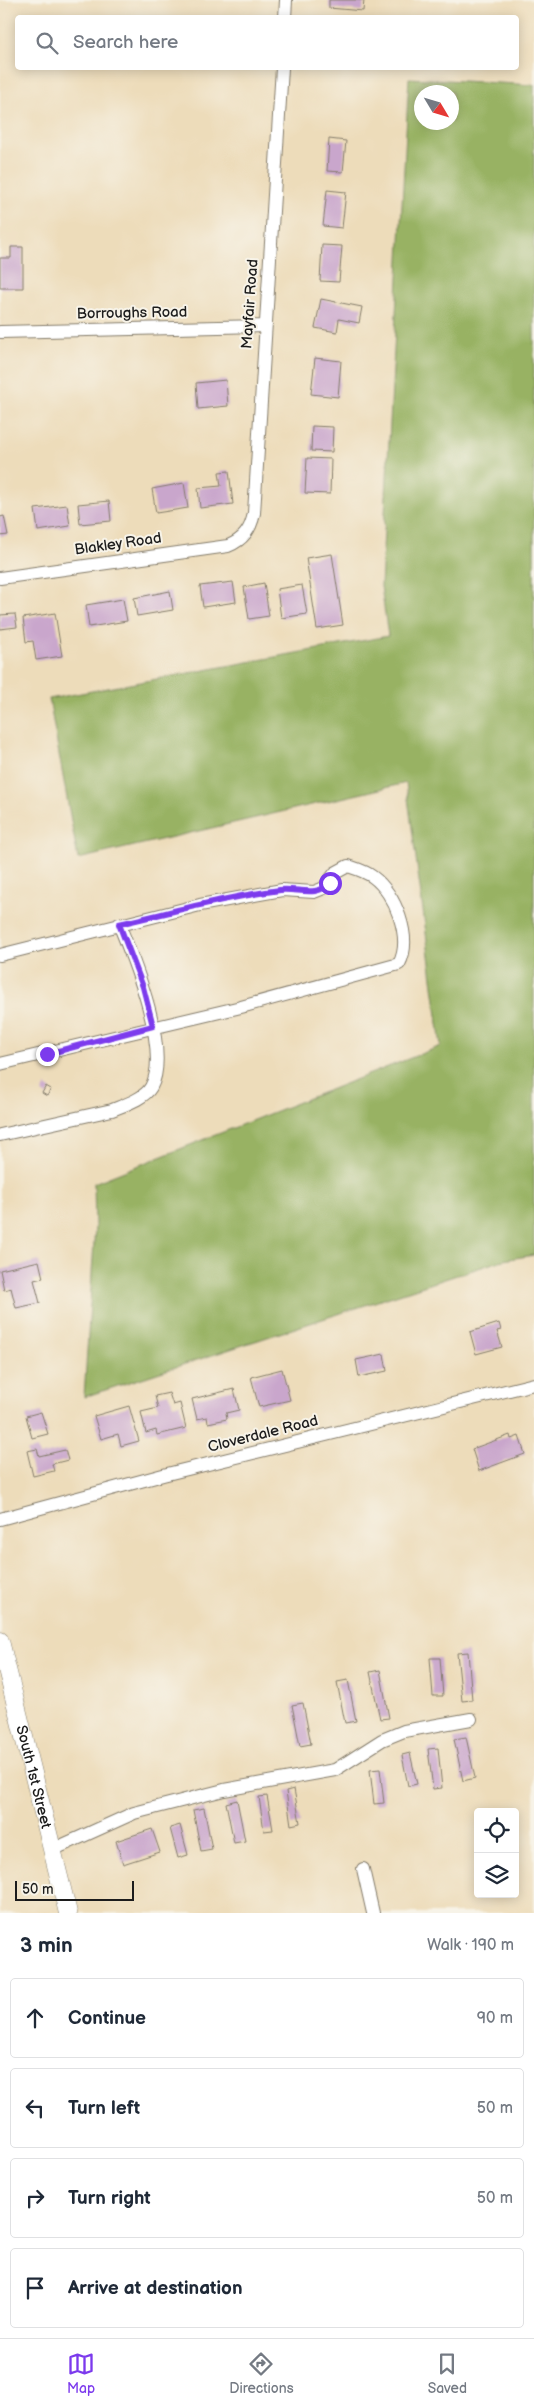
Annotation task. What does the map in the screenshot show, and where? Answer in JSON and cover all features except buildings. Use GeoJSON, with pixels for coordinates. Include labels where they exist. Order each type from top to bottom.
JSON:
{"type":"FeatureCollection","features":[{"type":"Feature","properties":{"kind":"main road","name":"South 1st Street"},"geometry":{"type":"LineString","coordinates":[[0,1641],[68,1913]]}},
{"type":"Feature","properties":{"kind":"street"},"geometry":{"type":"LineString","coordinates":[[285,15],[286,0]]}},
{"type":"Feature","properties":{"kind":"street","name":"Mayfair Road"},"geometry":{"type":"LineString","coordinates":[[240,540],[247,532],[254,513],[282,70]]}},
{"type":"Feature","properties":{"kind":"street","name":"Borroughs Road"},"geometry":{"type":"LineString","coordinates":[[0,332],[265,326]]}},
{"type":"Feature","properties":{"kind":"street","name":"Blakley Road"},"geometry":{"type":"LineString","coordinates":[[0,578],[228,546],[240,540]]}},
{"type":"Feature","properties":{"kind":"street"},"geometry":{"type":"LineString","coordinates":[[0,955],[200,905],[282,890],[314,892],[324,888],[335,872],[348,866],[361,870],[373,877],[384,888],[394,904],[402,926],[404,945],[404,956],[399,964],[240,1007],[153,1026],[47,1054],[0,1064]]}},
{"type":"Feature","properties":{"kind":"street"},"geometry":{"type":"LineString","coordinates":[[0,1135],[112,1110],[144,1094],[150,1088],[157,1071],[153,1026],[143,987],[119,924]]}},
{"type":"Feature","properties":{"kind":"street","name":"Cloverdale Road"},"geometry":{"type":"LineString","coordinates":[[0,1519],[163,1475],[534,1384]]}},
{"type":"Feature","properties":{"kind":"street"},"geometry":{"type":"LineString","coordinates":[[52,1850],[134,1813],[224,1790],[335,1770],[382,1740],[404,1731],[470,1719]]}},
{"type":"Feature","properties":{"kind":"street"},"geometry":{"type":"LineString","coordinates":[[363,1869],[373,1913]]}},
{"type":"Feature","properties":{"kind":"green space"},"geometry":{"type":"Polygon","coordinates":[[[409,78],[534,85],[534,1255],[503,1260],[84,1397],[95,1227],[94,1183],[441,1046],[406,783],[78,859],[49,699],[388,636],[381,586],[409,78]]]}},
{"type":"Feature","properties":{"kind":"route"},"geometry":{"type":"LineString","coordinates":[[47,1054],[153,1026],[143,987],[119,924],[255,894],[282,890],[314,892],[330,883]]}}]}
